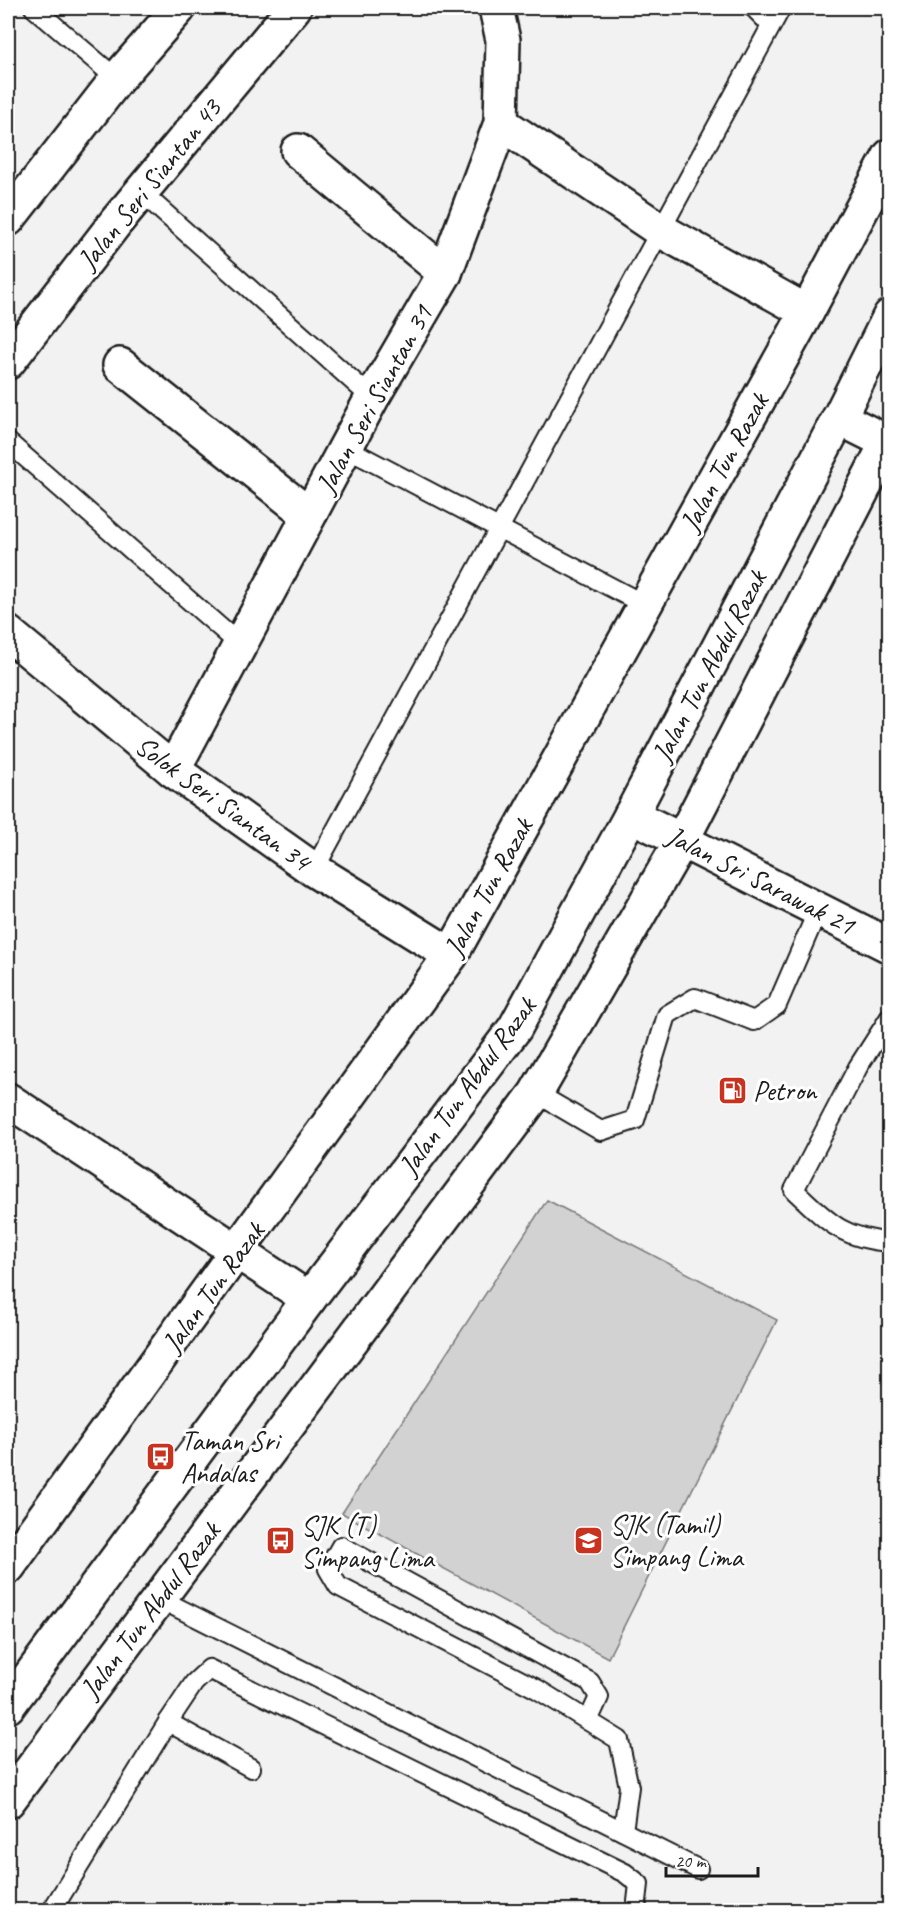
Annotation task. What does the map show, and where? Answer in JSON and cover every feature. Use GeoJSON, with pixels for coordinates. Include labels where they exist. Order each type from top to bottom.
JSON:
{"type":"FeatureCollection","features":[{"type":"Feature","properties":{"kind":"street"},"geometry":{"type":"LineString","coordinates":[[8,219],[117,79],[179,8]]}},
{"type":"Feature","properties":{"kind":"street","name":"Jalan Seri Siantan 43"},"geometry":{"type":"LineString","coordinates":[[8,362],[141,192],[294,8]]}},
{"type":"Feature","properties":{"kind":"street","name":"Jalan Seri Siantan 31"},"geometry":{"type":"LineString","coordinates":[[172,770],[372,398],[445,273],[501,123],[503,39],[496,8]]}},
{"type":"Feature","properties":{"kind":"street"},"geometry":{"type":"LineString","coordinates":[[501,123],[660,230],[807,312]]}},
{"type":"Feature","properties":{"kind":"street"},"geometry":{"type":"LineString","coordinates":[[298,151],[445,273]]}},
{"type":"Feature","properties":{"kind":"street","name":"Jalan Tun Razak"},"geometry":{"type":"LineString","coordinates":[[8,1567],[451,955],[807,312],[890,156]]}},
{"type":"Feature","properties":{"kind":"street","name":"Jalan Tun Abdul Razak"},"geometry":{"type":"LineString","coordinates":[[8,1706],[309,1299],[515,1028],[631,815],[890,316]]}},
{"type":"Feature","properties":{"kind":"street"},"geometry":{"type":"LineString","coordinates":[[120,365],[309,514]]}},
{"type":"Feature","properties":{"kind":"street"},"geometry":{"type":"LineString","coordinates":[[839,418],[888,439]]}},
{"type":"Feature","properties":{"kind":"street","name":"Jalan Tun Abdul Razak"},"geometry":{"type":"LineString","coordinates":[[8,1801],[536,1093],[682,840],[888,439]]}},
{"type":"Feature","properties":{"kind":"street","name":"Solok Seri Siantan 34"},"geometry":{"type":"LineString","coordinates":[[8,633],[172,770],[314,870],[451,955]]}},
{"type":"Feature","properties":{"kind":"street","name":"Jalan Sri Sarawak 21"},"geometry":{"type":"LineString","coordinates":[[631,815],[890,946]]}},
{"type":"Feature","properties":{"kind":"street"},"geometry":{"type":"LineString","coordinates":[[8,1100],[309,1299]]}},
{"type":"Feature","properties":{"kind":"lane"},"geometry":{"type":"LineString","coordinates":[[34,8],[117,79]]}},
{"type":"Feature","properties":{"kind":"lane"},"geometry":{"type":"LineString","coordinates":[[754,8],[771,26]]}},
{"type":"Feature","properties":{"kind":"lane"},"geometry":{"type":"LineString","coordinates":[[314,870],[781,8]]}},
{"type":"Feature","properties":{"kind":"lane"},"geometry":{"type":"LineString","coordinates":[[141,192],[372,398]]}},
{"type":"Feature","properties":{"kind":"lane"},"geometry":{"type":"LineString","coordinates":[[8,442],[239,644]]}},
{"type":"Feature","properties":{"kind":"lane"},"geometry":{"type":"LineString","coordinates":[[346,448],[645,605]]}},
{"type":"Feature","properties":{"kind":"lane"},"geometry":{"type":"LineString","coordinates":[[536,1093],[601,1131],[635,1120],[666,1015],[695,998],[754,1021],[777,1005],[818,910]]}},
{"type":"Feature","properties":{"kind":"lane"},"geometry":{"type":"LineString","coordinates":[[890,1017],[858,1067],[794,1190],[835,1228],[868,1241],[890,1242]]}},
{"type":"Feature","properties":{"kind":"lane"},"geometry":{"type":"LineString","coordinates":[[588,1721],[599,1697],[590,1682],[341,1546],[328,1569],[338,1586],[537,1689],[588,1721],[619,1740],[629,1787],[623,1831]]}},
{"type":"Feature","properties":{"kind":"lane"},"geometry":{"type":"LineString","coordinates":[[160,1599],[698,1869]]}},
{"type":"Feature","properties":{"kind":"lane"},"geometry":{"type":"LineString","coordinates":[[52,1911],[168,1722],[194,1683],[209,1669],[625,1873],[639,1884],[636,1911]]}},
{"type":"Feature","properties":{"kind":"lane"},"geometry":{"type":"LineString","coordinates":[[168,1722],[251,1768]]}},
{"type":"Feature","properties":{"kind":"shaded area"},"geometry":{"type":"Polygon","coordinates":[[[547,1200],[777,1320],[608,1658],[342,1513],[547,1200]]]}},
{"type":"Feature","properties":{"kind":"place","name":"Petron"},"geometry":{"type":"Point","coordinates":[732,1090]}},
{"type":"Feature","properties":{"kind":"place","name":"Taman Sri Andalas"},"geometry":{"type":"Point","coordinates":[160,1456]}},
{"type":"Feature","properties":{"kind":"place","name":"SJK (Tamil) Simpang Lima"},"geometry":{"type":"Point","coordinates":[589,1540]}},
{"type":"Feature","properties":{"kind":"place","name":"SJK (T) Simpang Lima"},"geometry":{"type":"Point","coordinates":[280,1541]}}]}
